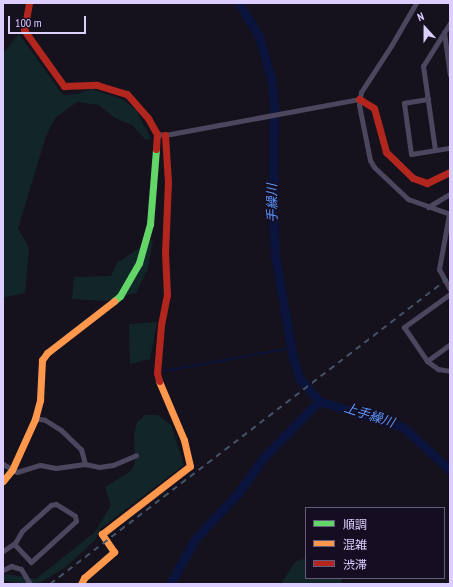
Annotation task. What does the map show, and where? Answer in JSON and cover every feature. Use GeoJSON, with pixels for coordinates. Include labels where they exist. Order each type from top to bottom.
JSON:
{"type":"FeatureCollection","features":[{"type":"Feature","properties":{"kind":"street"},"geometry":{"type":"LineString","coordinates":[[29,3],[24,30],[64,86],[93,84],[127,94],[148,118],[161,135],[168,182],[165,253],[167,296],[160,332],[157,373],[163,395],[184,440],[190,466],[102,534],[114,552],[84,578],[81,584]]}},
{"type":"Feature","properties":{"kind":"street"},"geometry":{"type":"LineString","coordinates":[[416,3],[391,46],[361,92],[359,99],[370,160],[374,167],[408,200],[450,214],[439,269],[450,290]]}},
{"type":"Feature","properties":{"kind":"street"},"geometry":{"type":"LineString","coordinates":[[436,150],[423,66],[450,22]]}},
{"type":"Feature","properties":{"kind":"street"},"geometry":{"type":"LineString","coordinates":[[444,32],[450,75]]}},
{"type":"Feature","properties":{"kind":"street"},"geometry":{"type":"LineString","coordinates":[[161,135],[359,99],[374,108],[386,152],[413,178],[427,183],[450,172]]}},
{"type":"Feature","properties":{"kind":"street"},"geometry":{"type":"LineString","coordinates":[[428,99],[404,103],[411,154],[450,148]]}},
{"type":"Feature","properties":{"kind":"street"},"geometry":{"type":"LineString","coordinates":[[3,481],[12,470],[35,418],[40,400],[42,360],[47,353],[120,296],[139,263],[150,224],[161,135]]}},
{"type":"Feature","properties":{"kind":"street"},"geometry":{"type":"LineString","coordinates":[[428,207],[450,194]]}},
{"type":"Feature","properties":{"kind":"street"},"geometry":{"type":"LineString","coordinates":[[450,294],[404,327],[427,361],[438,369],[450,371]]}},
{"type":"Feature","properties":{"kind":"street"},"geometry":{"type":"LineString","coordinates":[[427,361],[450,344]]}},
{"type":"Feature","properties":{"kind":"street"},"geometry":{"type":"LineString","coordinates":[[35,418],[45,420],[61,430],[81,449],[85,464]]}},
{"type":"Feature","properties":{"kind":"street"},"geometry":{"type":"LineString","coordinates":[[3,464],[12,470],[23,472],[40,465],[56,468],[85,464],[99,468],[114,465],[136,455]]}},
{"type":"Feature","properties":{"kind":"street"},"geometry":{"type":"LineString","coordinates":[[3,551],[14,544],[22,531],[51,505],[56,504],[74,516],[76,521],[31,562],[14,544]]}},
{"type":"Feature","properties":{"kind":"street"},"geometry":{"type":"LineString","coordinates":[[3,570],[11,566],[21,569],[30,584]]}},
{"type":"Feature","properties":{"kind":"green space"},"geometry":{"type":"Polygon","coordinates":[[[19,34],[63,95],[78,94],[91,89],[122,99],[136,110],[151,139],[145,139],[132,125],[115,118],[99,105],[77,102],[55,118],[46,136],[18,228],[29,248],[25,293],[5,297],[3,301],[3,54],[19,34]]]}},
{"type":"Feature","properties":{"kind":"green space"},"geometry":{"type":"Polygon","coordinates":[[[153,239],[148,268],[136,293],[106,301],[72,299],[74,277],[111,276],[117,263],[153,239]]]}},
{"type":"Feature","properties":{"kind":"green space"},"geometry":{"type":"Polygon","coordinates":[[[157,322],[150,359],[130,364],[129,324],[157,322]]]}},
{"type":"Feature","properties":{"kind":"green space"},"geometry":{"type":"Polygon","coordinates":[[[145,415],[158,415],[171,425],[184,465],[100,529],[96,539],[66,567],[38,584],[18,584],[3,580],[3,576],[6,574],[36,579],[95,532],[111,505],[105,487],[131,471],[135,463],[134,434],[137,422],[145,415]]]}},
{"type":"Feature","properties":{"kind":"green space"},"geometry":{"type":"Polygon","coordinates":[[[305,558],[305,579],[341,579],[342,584],[281,584],[295,562],[305,558]]]}},
{"type":"Feature","properties":{"kind":"waterway","name":"手繰川"},"geometry":{"type":"LineString","coordinates":[[239,3],[259,36],[271,78],[274,104],[273,209],[275,255],[293,358],[300,379],[319,401]]}},
{"type":"Feature","properties":{"kind":"waterway"},"geometry":{"type":"LineString","coordinates":[[164,371],[292,348]]}},
{"type":"Feature","properties":{"kind":"waterway","name":"上手繰川"},"geometry":{"type":"LineString","coordinates":[[319,401],[403,427],[450,470]]}},
{"type":"Feature","properties":{"kind":"waterway"},"geometry":{"type":"LineString","coordinates":[[170,584],[195,539],[238,493],[264,457],[319,401]]}},
{"type":"Feature","properties":{"kind":"railway"},"geometry":{"type":"LineString","coordinates":[[50,584],[450,277]]}},
{"type":"Feature","properties":{"kind":"traffic: fast"},"geometry":{"type":"LineString","coordinates":[[114,301],[120,296],[139,263],[150,224],[156,149]]}},
{"type":"Feature","properties":{"kind":"traffic: slow"},"geometry":{"type":"LineString","coordinates":[[3,481],[12,470],[35,419],[40,400],[42,360],[47,353],[114,301]]}},
{"type":"Feature","properties":{"kind":"traffic: slow"},"geometry":{"type":"LineString","coordinates":[[81,584],[84,578],[114,552],[102,534],[190,466],[184,440],[159,381]]}},
{"type":"Feature","properties":{"kind":"traffic: jam"},"geometry":{"type":"LineString","coordinates":[[29,3],[24,30],[64,86],[97,85],[127,94],[148,118],[157,134],[156,149]]}},
{"type":"Feature","properties":{"kind":"traffic: jam"},"geometry":{"type":"LineString","coordinates":[[359,99],[374,108],[386,152],[413,178],[427,183],[450,172]]}},
{"type":"Feature","properties":{"kind":"traffic: jam"},"geometry":{"type":"LineString","coordinates":[[159,381],[157,373],[161,325],[167,295],[165,253],[168,182],[165,135]]}}]}
